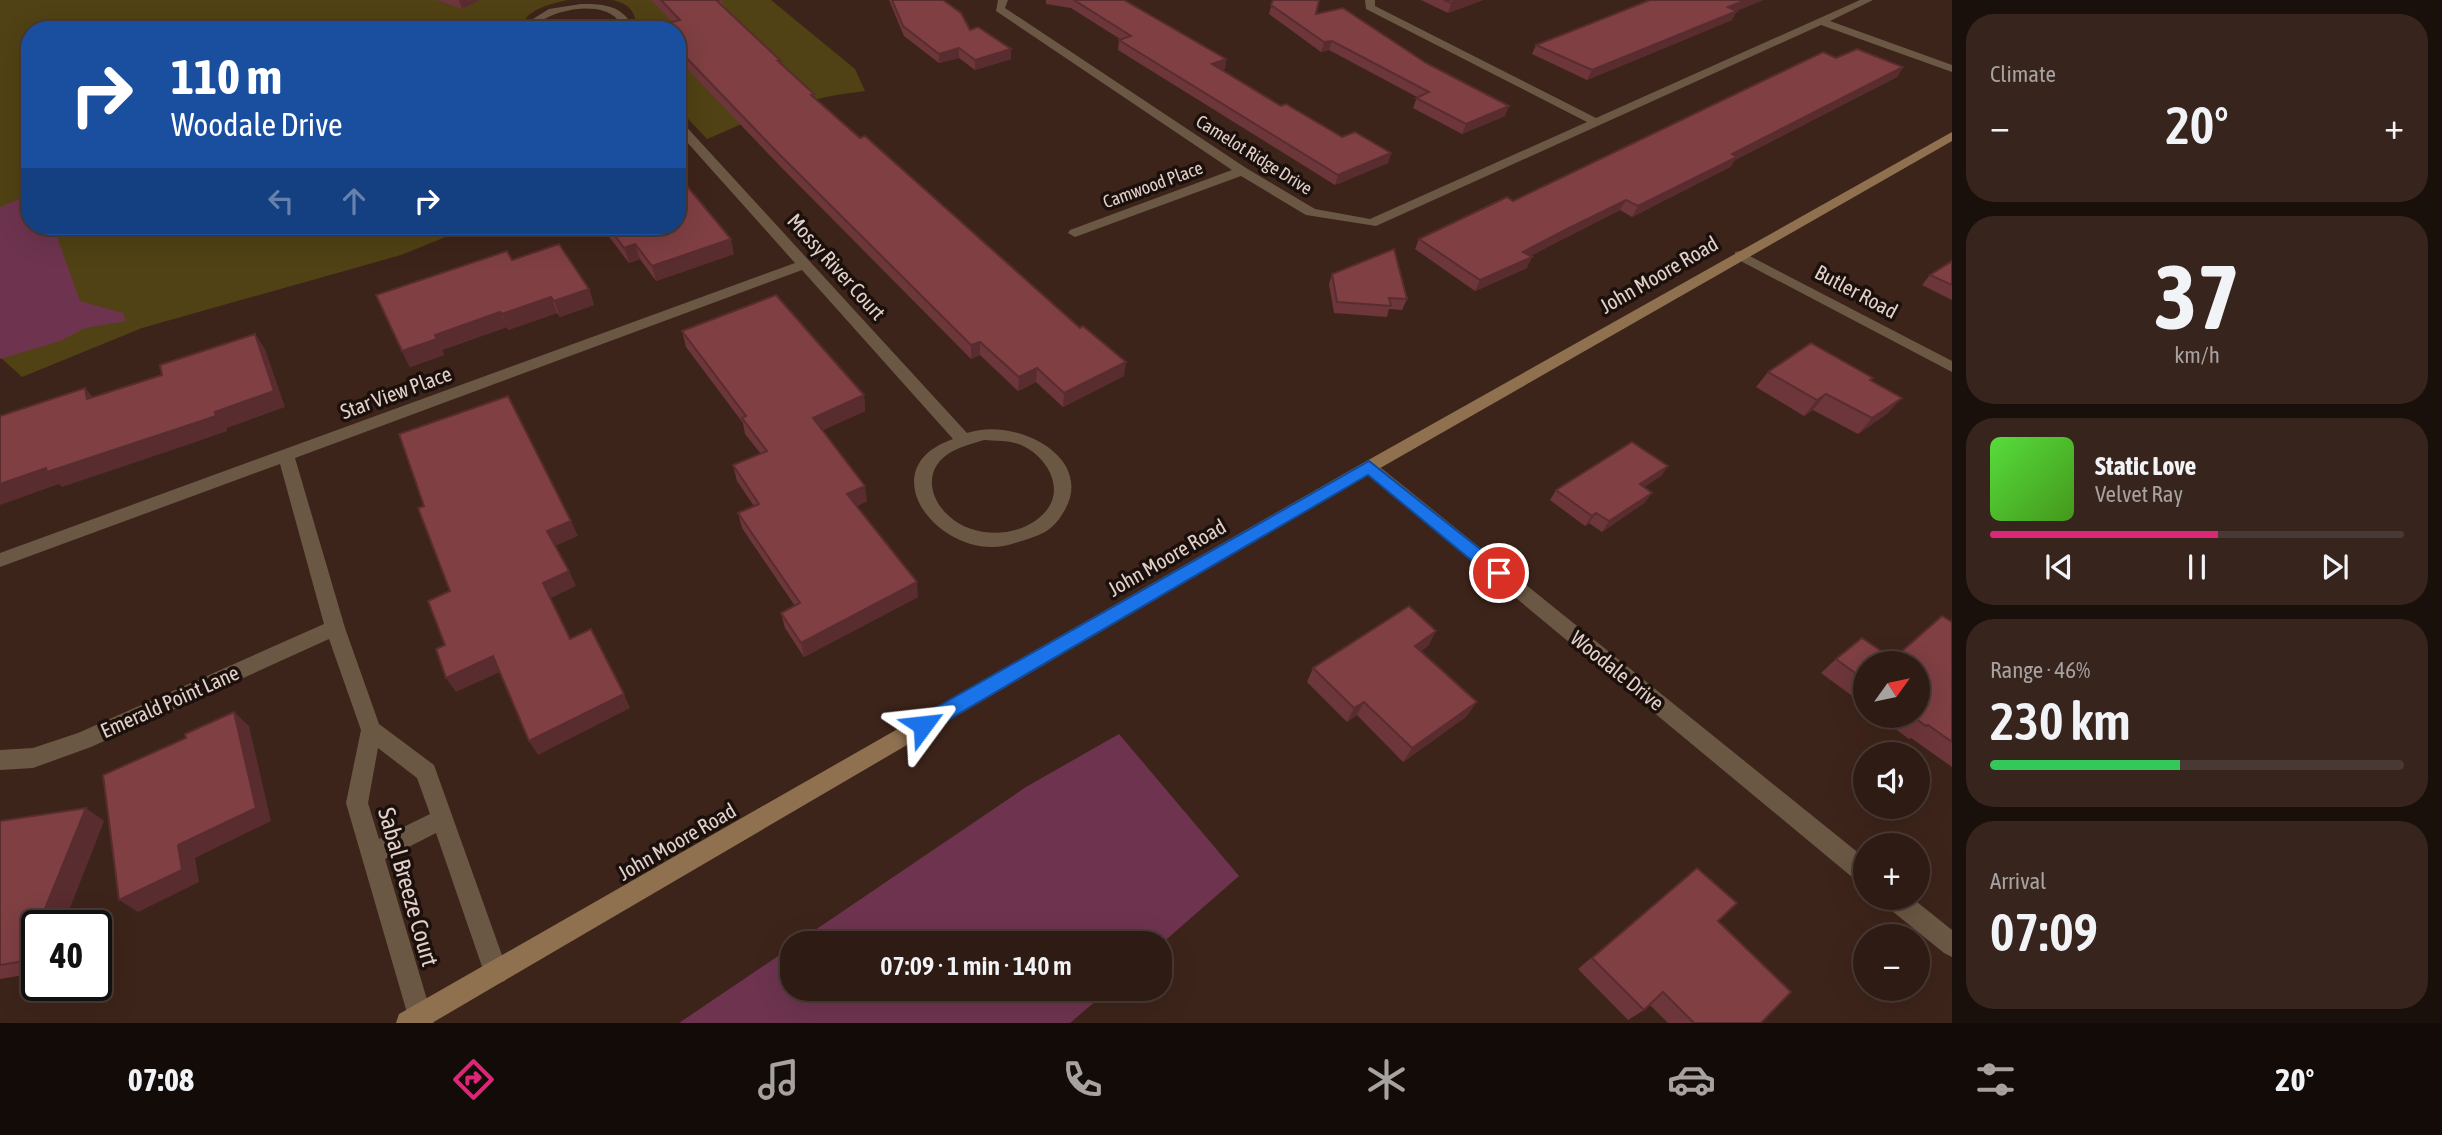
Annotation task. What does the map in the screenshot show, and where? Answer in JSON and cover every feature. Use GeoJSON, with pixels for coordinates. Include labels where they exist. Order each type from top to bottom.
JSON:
{"type":"FeatureCollection","features":[{"type":"Feature","properties":{"kind":"street","name":"Camelot Ridge Drive"},"geometry":{"type":"LineString","coordinates":[[1003,0],[1000,9],[1242,171],[1311,212],[1371,223],[1868,0]]}},
{"type":"Feature","properties":{"kind":"street"},"geometry":{"type":"LineString","coordinates":[[1370,0],[1370,7],[1596,122]]}},
{"type":"Feature","properties":{"kind":"street"},"geometry":{"type":"LineString","coordinates":[[534,21],[548,10],[590,2],[615,7],[621,12],[621,21]]}},
{"type":"Feature","properties":{"kind":"street"},"geometry":{"type":"LineString","coordinates":[[1821,21],[1952,69]]}},
{"type":"Feature","properties":{"kind":"street","name":"Mossy River Court"},"geometry":{"type":"LineString","coordinates":[[686,134],[962,438]]}},
{"type":"Feature","properties":{"kind":"street","name":"John Moore Road"},"geometry":{"type":"LineString","coordinates":[[416,1021],[496,972],[1369,467],[1952,136]]}},
{"type":"Feature","properties":{"kind":"street","name":"Camwood Place"},"geometry":{"type":"LineString","coordinates":[[1075,233],[1242,171]]}},
{"type":"Feature","properties":{"kind":"street","name":"Butler Road"},"geometry":{"type":"LineString","coordinates":[[1740,255],[1952,367]]}},
{"type":"Feature","properties":{"kind":"street","name":"Star View Place"},"geometry":{"type":"LineString","coordinates":[[0,560],[806,264]]}},
{"type":"Feature","properties":{"kind":"street"},"geometry":{"type":"LineString","coordinates":[[983,434],[1005,435],[1026,440],[1043,450],[1056,464],[1063,480],[1063,496],[1055,513],[1041,526],[1020,536],[995,540],[970,537],[947,528],[931,514],[922,497],[921,478],[928,462],[943,448],[962,438],[983,434]]}},
{"type":"Feature","properties":{"kind":"street"},"geometry":{"type":"LineString","coordinates":[[286,456],[335,628],[371,730],[426,772],[496,972]]}},
{"type":"Feature","properties":{"kind":"street","name":"Woodale Drive"},"geometry":{"type":"LineString","coordinates":[[1369,467],[1853,863]]}},
{"type":"Feature","properties":{"kind":"street","name":"Emerald Point Lane"},"geometry":{"type":"LineString","coordinates":[[0,760],[33,758],[84,740],[335,628]]}},
{"type":"Feature","properties":{"kind":"street","name":"Sabal Breeze Court"},"geometry":{"type":"LineString","coordinates":[[371,730],[356,803],[416,1021]]}},
{"type":"Feature","properties":{"kind":"street"},"geometry":{"type":"LineString","coordinates":[[372,854],[443,819]]}},
{"type":"Feature","properties":{"kind":"street"},"geometry":{"type":"LineString","coordinates":[[1909,910],[1952,945]]}},
{"type":"Feature","properties":{"kind":"shaded area"},"geometry":{"type":"Polygon","coordinates":[[[0,0],[568,0],[533,12],[524,21],[21,21],[21,235],[451,235],[401,255],[142,328],[22,377],[0,357],[0,0]]]}},
{"type":"Feature","properties":{"kind":"shaded area"},"geometry":{"type":"Polygon","coordinates":[[[613,0],[771,0],[855,69],[865,91],[784,108],[707,139],[686,117],[686,21],[633,21],[634,14],[613,0]]]}},
{"type":"Feature","properties":{"kind":"shaded area"},"geometry":{"type":"Polygon","coordinates":[[[21,199],[21,235],[56,235],[80,301],[123,313],[126,321],[85,328],[60,341],[0,359],[0,207],[21,199]]]}},
{"type":"Feature","properties":{"kind":"shaded area"},"geometry":{"type":"Polygon","coordinates":[[[1119,734],[1239,876],[1172,935],[1172,931],[814,931],[1026,787],[1119,734]]]}},
{"type":"Feature","properties":{"kind":"shaded area"},"geometry":{"type":"Polygon","coordinates":[[[780,955],[780,1001],[1096,1001],[1070,1023],[679,1023],[780,955]]]}},
{"type":"Feature","properties":{"kind":"building"},"geometry":{"type":"Polygon","coordinates":[[[661,0],[720,0],[717,1],[814,94],[811,95],[860,138],[865,136],[1080,328],[1083,326],[1126,362],[1064,393],[1037,368],[1019,377],[980,342],[971,345],[686,57],[686,21],[676,21],[680,20],[661,0]]]}},
{"type":"Feature","properties":{"kind":"building"},"geometry":{"type":"Polygon","coordinates":[[[892,0],[943,0],[961,13],[970,30],[978,27],[1011,49],[975,60],[959,48],[939,54],[903,26],[892,0]]]}},
{"type":"Feature","properties":{"kind":"building"},"geometry":{"type":"Polygon","coordinates":[[[1074,0],[1124,0],[1226,59],[1212,64],[1281,106],[1286,104],[1342,137],[1355,132],[1391,153],[1338,175],[1119,40],[1131,36],[1074,0]]]}},
{"type":"Feature","properties":{"kind":"building"},"geometry":{"type":"Polygon","coordinates":[[[1273,0],[1319,0],[1316,14],[1343,8],[1426,63],[1509,106],[1466,124],[1416,98],[1429,92],[1332,41],[1324,42],[1271,5],[1273,0]]]}},
{"type":"Feature","properties":{"kind":"building"},"geometry":{"type":"Polygon","coordinates":[[[1650,0],[1746,0],[1728,7],[1737,11],[1592,70],[1536,45],[1650,0]]]}},
{"type":"Feature","properties":{"kind":"building"},"geometry":{"type":"Polygon","coordinates":[[[1857,49],[1903,67],[1732,154],[1737,157],[1638,206],[1626,200],[1567,229],[1523,252],[1532,257],[1480,280],[1419,239],[1507,197],[1513,201],[1823,52],[1836,58],[1857,49]]]}},
{"type":"Feature","properties":{"kind":"building"},"geometry":{"type":"Polygon","coordinates":[[[686,185],[731,239],[652,266],[635,244],[624,248],[615,235],[686,235],[686,185]]]}},
{"type":"Feature","properties":{"kind":"building"},"geometry":{"type":"Polygon","coordinates":[[[559,244],[589,289],[554,301],[551,297],[502,314],[500,312],[435,335],[437,339],[402,351],[376,295],[507,251],[512,260],[559,244]]]}},
{"type":"Feature","properties":{"kind":"building"},"geometry":{"type":"Polygon","coordinates":[[[1394,249],[1407,299],[1389,298],[1391,306],[1337,302],[1332,274],[1394,249]]]}},
{"type":"Feature","properties":{"kind":"building"},"geometry":{"type":"Polygon","coordinates":[[[1952,261],[1952,285],[1930,275],[1952,261]]]}},
{"type":"Feature","properties":{"kind":"building"},"geometry":{"type":"Polygon","coordinates":[[[776,295],[864,395],[813,418],[865,486],[847,494],[917,582],[801,643],[781,613],[800,603],[738,513],[759,504],[733,465],[767,451],[742,418],[746,416],[682,331],[776,295]]]}},
{"type":"Feature","properties":{"kind":"building"},"geometry":{"type":"Polygon","coordinates":[[[255,334],[274,391],[215,412],[216,416],[47,472],[46,468],[0,484],[0,416],[85,388],[87,399],[162,375],[160,365],[255,334]]]}},
{"type":"Feature","properties":{"kind":"building"},"geometry":{"type":"Polygon","coordinates":[[[1811,343],[1873,378],[1870,380],[1902,398],[1872,418],[1826,394],[1817,400],[1768,372],[1811,343]]]}},
{"type":"Feature","properties":{"kind":"building"},"geometry":{"type":"Polygon","coordinates":[[[508,396],[571,521],[547,531],[569,571],[543,583],[570,639],[591,629],[624,694],[529,741],[493,656],[446,678],[436,649],[445,645],[428,601],[450,591],[418,508],[424,506],[399,434],[508,396]]]}},
{"type":"Feature","properties":{"kind":"building"},"geometry":{"type":"Polygon","coordinates":[[[1632,442],[1668,466],[1640,484],[1652,493],[1609,521],[1596,513],[1592,516],[1556,490],[1632,442]]]}},
{"type":"Feature","properties":{"kind":"building"},"geometry":{"type":"Polygon","coordinates":[[[1409,606],[1436,631],[1415,646],[1477,702],[1412,748],[1364,702],[1354,708],[1313,668],[1409,606]]]}},
{"type":"Feature","properties":{"kind":"building"},"geometry":{"type":"Polygon","coordinates":[[[1942,616],[1952,622],[1952,742],[1930,726],[1930,651],[1902,651],[1942,616]]]}},
{"type":"Feature","properties":{"kind":"building"},"geometry":{"type":"Polygon","coordinates":[[[1862,638],[1881,651],[1853,651],[1853,671],[1836,659],[1862,638]]]}},
{"type":"Feature","properties":{"kind":"building"},"geometry":{"type":"Polygon","coordinates":[[[234,712],[256,808],[178,845],[182,870],[119,900],[103,775],[186,738],[185,734],[234,712]]]}},
{"type":"Feature","properties":{"kind":"building"},"geometry":{"type":"Polygon","coordinates":[[[86,808],[45,910],[21,910],[21,962],[0,965],[0,821],[86,808]]]}},
{"type":"Feature","properties":{"kind":"building"},"geometry":{"type":"Polygon","coordinates":[[[1697,868],[1737,903],[1718,921],[1791,992],[1761,1023],[1694,1023],[1663,992],[1644,1010],[1592,958],[1697,868]]]}},
{"type":"Feature","properties":{"kind":"route"},"geometry":{"type":"LineString","coordinates":[[923,725],[1369,467],[1499,573]]}}]}
